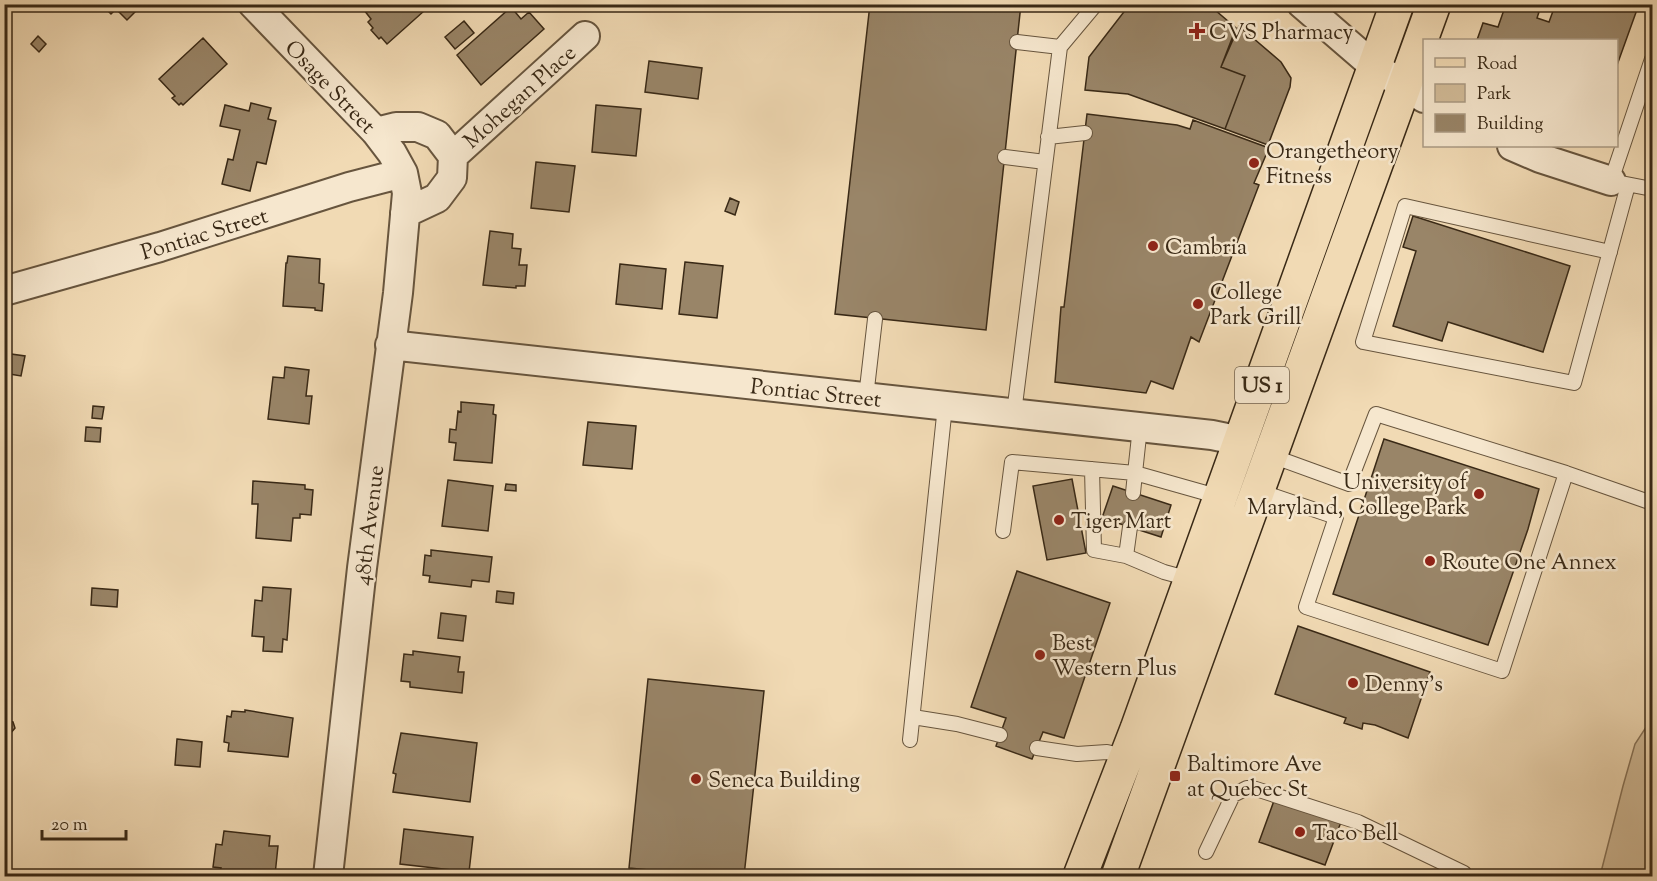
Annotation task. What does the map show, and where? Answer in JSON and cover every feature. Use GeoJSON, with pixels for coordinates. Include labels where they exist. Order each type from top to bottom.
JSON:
{"type":"FeatureCollection","features":[{"type":"Feature","properties":{"kind":"main road","name":"US 1"},"geometry":{"type":"LineString","coordinates":[[1080,876],[1127,758],[1397,4]]}},
{"type":"Feature","properties":{"kind":"main road","name":"US 1"},"geometry":{"type":"LineString","coordinates":[[1426,39],[1434,4]]}},
{"type":"Feature","properties":{"kind":"main road","name":"US 1"},"geometry":{"type":"LineString","coordinates":[[1118,876],[1259,490],[1414,92],[1423,52]]}},
{"type":"Feature","properties":{"kind":"street","name":"Osage Street"},"geometry":{"type":"LineString","coordinates":[[253,4],[376,132],[392,153],[403,173]]}},
{"type":"Feature","properties":{"kind":"street"},"geometry":{"type":"LineString","coordinates":[[1302,4],[1375,67],[1414,92]]}},
{"type":"Feature","properties":{"kind":"street","name":"Mohegan Place"},"geometry":{"type":"LineString","coordinates":[[453,156],[585,36]]}},
{"type":"Feature","properties":{"kind":"street","name":"Mohegan Place"},"geometry":{"type":"LineString","coordinates":[[376,132],[396,127],[418,127],[436,135],[453,156],[452,177],[437,198],[405,213]]}},
{"type":"Feature","properties":{"kind":"street"},"geometry":{"type":"LineString","coordinates":[[1514,147],[1540,158],[1620,183]]}},
{"type":"Feature","properties":{"kind":"street","name":"Pontiac Street"},"geometry":{"type":"LineString","coordinates":[[4,291],[149,250],[349,187],[403,173]]}},
{"type":"Feature","properties":{"kind":"street","name":"48th Avenue"},"geometry":{"type":"LineString","coordinates":[[327,876],[405,213],[407,194],[403,173]]}},
{"type":"Feature","properties":{"kind":"street","name":"Pontiac Street"},"geometry":{"type":"LineString","coordinates":[[390,345],[1212,435],[1241,441]]}},
{"type":"Feature","properties":{"kind":"lane"},"geometry":{"type":"LineString","coordinates":[[1014,413],[1060,47],[1096,4]]}},
{"type":"Feature","properties":{"kind":"lane"},"geometry":{"type":"LineString","coordinates":[[1017,42],[1060,47]]}},
{"type":"Feature","properties":{"kind":"lane"},"geometry":{"type":"LineString","coordinates":[[1610,252],[1405,206],[1363,342],[1574,383],[1610,252],[1620,183],[1648,89],[1653,59]]}},
{"type":"Feature","properties":{"kind":"lane"},"geometry":{"type":"LineString","coordinates":[[1048,137],[1085,133]]}},
{"type":"Feature","properties":{"kind":"lane"},"geometry":{"type":"LineString","coordinates":[[1005,157],[1045,162]]}},
{"type":"Feature","properties":{"kind":"lane"},"geometry":{"type":"LineString","coordinates":[[1620,183],[1653,189]]}},
{"type":"Feature","properties":{"kind":"lane"},"geometry":{"type":"LineString","coordinates":[[866,397],[875,319]]}},
{"type":"Feature","properties":{"kind":"lane"},"geometry":{"type":"LineString","coordinates":[[910,740],[945,406]]}},
{"type":"Feature","properties":{"kind":"lane"},"geometry":{"type":"LineString","coordinates":[[1272,456],[1349,484],[1376,414],[1566,473],[1653,503]]}},
{"type":"Feature","properties":{"kind":"lane"},"geometry":{"type":"LineString","coordinates":[[1133,493],[1140,427]]}},
{"type":"Feature","properties":{"kind":"lane"},"geometry":{"type":"LineString","coordinates":[[1003,531],[1012,462],[1135,473],[1220,497]]}},
{"type":"Feature","properties":{"kind":"lane"},"geometry":{"type":"LineString","coordinates":[[1092,470],[1094,549],[1126,556],[1164,572],[1191,579]]}},
{"type":"Feature","properties":{"kind":"lane"},"geometry":{"type":"LineString","coordinates":[[1259,490],[1336,518],[1306,607],[1502,671],[1566,473]]}},
{"type":"Feature","properties":{"kind":"lane"},"geometry":{"type":"LineString","coordinates":[[1126,556],[1130,527]]}},
{"type":"Feature","properties":{"kind":"lane"},"geometry":{"type":"LineString","coordinates":[[913,717],[957,724],[1000,735]]}},
{"type":"Feature","properties":{"kind":"lane"},"geometry":{"type":"LineString","coordinates":[[1037,747],[1077,754],[1107,752],[1127,758]]}},
{"type":"Feature","properties":{"kind":"lane"},"geometry":{"type":"LineString","coordinates":[[1206,852],[1233,795],[1247,788],[1358,822],[1464,873]]}},
{"type":"Feature","properties":{"kind":"green space"},"geometry":{"type":"Polygon","coordinates":[[[1652,718],[1652,876],[1600,876],[1635,744],[1652,718]]]}},
{"type":"Feature","properties":{"kind":"building"},"geometry":{"type":"Polygon","coordinates":[[[143,4],[127,20],[116,9],[111,14],[102,5],[143,4]]]}},
{"type":"Feature","properties":{"kind":"building"},"geometry":{"type":"Polygon","coordinates":[[[363,4],[418,4],[424,11],[387,44],[371,30],[373,28],[368,22],[371,19],[364,10],[366,8],[363,4]]]}},
{"type":"Feature","properties":{"kind":"building"},"geometry":{"type":"Polygon","coordinates":[[[870,4],[1021,4],[986,330],[835,314],[870,4]]]}},
{"type":"Feature","properties":{"kind":"building","name":"CVS Pharmacy"},"geometry":{"type":"Polygon","coordinates":[[[1130,4],[1208,4],[1236,28],[1221,67],[1245,76],[1225,129],[1128,94],[1085,90],[1089,57],[1130,4]]]}},
{"type":"Feature","properties":{"kind":"building"},"geometry":{"type":"Polygon","coordinates":[[[1506,4],[1516,4],[1539,12],[1537,18],[1549,22],[1553,11],[1544,8],[1546,4],[1639,4],[1618,62],[1618,39],[1477,39],[1483,23],[1498,27],[1506,4]]]}},
{"type":"Feature","properties":{"kind":"building"},"geometry":{"type":"Polygon","coordinates":[[[1506,4],[1516,4],[1539,12],[1537,18],[1549,22],[1553,11],[1544,8],[1546,4],[1639,4],[1618,62],[1618,39],[1477,39],[1483,23],[1498,27],[1506,4]]]}},
{"type":"Feature","properties":{"kind":"building"},"geometry":{"type":"Polygon","coordinates":[[[511,7],[521,19],[529,12],[544,29],[481,85],[457,55],[511,7]]]}},
{"type":"Feature","properties":{"kind":"building"},"geometry":{"type":"Polygon","coordinates":[[[464,21],[474,33],[455,49],[445,37],[464,21]]]}},
{"type":"Feature","properties":{"kind":"building"},"geometry":{"type":"Polygon","coordinates":[[[1239,26],[1281,62],[1291,78],[1290,87],[1268,145],[1225,129],[1245,76],[1221,67],[1239,26]]]}},
{"type":"Feature","properties":{"kind":"building"},"geometry":{"type":"Polygon","coordinates":[[[38,36],[46,44],[39,52],[31,44],[38,36]]]}},
{"type":"Feature","properties":{"kind":"building"},"geometry":{"type":"Polygon","coordinates":[[[203,38],[227,64],[183,105],[181,103],[179,105],[172,98],[175,96],[159,79],[203,38]]]}},
{"type":"Feature","properties":{"kind":"building"},"geometry":{"type":"Polygon","coordinates":[[[649,61],[702,68],[698,99],[645,92],[649,61]]]}},
{"type":"Feature","properties":{"kind":"building"},"geometry":{"type":"Polygon","coordinates":[[[251,103],[271,108],[268,119],[276,121],[266,164],[257,162],[250,191],[222,184],[228,159],[233,160],[240,130],[220,126],[225,105],[249,111],[251,103]]]}},
{"type":"Feature","properties":{"kind":"building"},"geometry":{"type":"Polygon","coordinates":[[[596,105],[641,109],[636,156],[592,152],[596,105]]]}},
{"type":"Feature","properties":{"kind":"building","name":"Cambria"},"geometry":{"type":"Polygon","coordinates":[[[1087,114],[1177,125],[1190,129],[1193,120],[1269,148],[1254,183],[1259,185],[1199,342],[1191,337],[1173,389],[1151,381],[1146,393],[1055,382],[1061,307],[1064,307],[1087,114]]]}},
{"type":"Feature","properties":{"kind":"building"},"geometry":{"type":"Polygon","coordinates":[[[536,162],[575,166],[569,212],[531,208],[536,162]]]}},
{"type":"Feature","properties":{"kind":"building"},"geometry":{"type":"Polygon","coordinates":[[[730,198],[739,202],[735,215],[725,211],[730,198]]]}},
{"type":"Feature","properties":{"kind":"building"},"geometry":{"type":"Polygon","coordinates":[[[1413,216],[1570,266],[1543,352],[1448,322],[1442,341],[1393,326],[1416,251],[1403,247],[1413,216]]]}},
{"type":"Feature","properties":{"kind":"building"},"geometry":{"type":"Polygon","coordinates":[[[490,231],[513,234],[512,248],[521,249],[519,265],[527,265],[525,286],[516,286],[516,288],[483,285],[490,231]]]}},
{"type":"Feature","properties":{"kind":"building"},"geometry":{"type":"Polygon","coordinates":[[[288,256],[320,259],[319,283],[324,284],[322,311],[315,310],[315,308],[283,306],[288,256]]]}},
{"type":"Feature","properties":{"kind":"building"},"geometry":{"type":"Polygon","coordinates":[[[685,262],[723,266],[717,318],[679,314],[685,262]]]}},
{"type":"Feature","properties":{"kind":"building"},"geometry":{"type":"Polygon","coordinates":[[[620,264],[666,269],[662,309],[616,304],[620,264]]]}},
{"type":"Feature","properties":{"kind":"building"},"geometry":{"type":"Polygon","coordinates":[[[4,353],[25,356],[21,376],[4,373],[4,353]]]}},
{"type":"Feature","properties":{"kind":"building"},"geometry":{"type":"Polygon","coordinates":[[[285,367],[309,370],[306,396],[312,396],[309,424],[268,419],[273,377],[284,378],[285,367]]]}},
{"type":"Feature","properties":{"kind":"building"},"geometry":{"type":"Polygon","coordinates":[[[461,402],[494,405],[493,414],[496,415],[492,463],[454,460],[456,443],[449,442],[450,429],[456,430],[461,402]]]}},
{"type":"Feature","properties":{"kind":"building"},"geometry":{"type":"Polygon","coordinates":[[[93,406],[104,407],[102,419],[92,418],[93,406]]]}},
{"type":"Feature","properties":{"kind":"building"},"geometry":{"type":"Polygon","coordinates":[[[588,422],[636,426],[632,469],[583,465],[588,422]]]}},
{"type":"Feature","properties":{"kind":"building"},"geometry":{"type":"Polygon","coordinates":[[[86,427],[101,428],[100,442],[85,441],[86,427]]]}},
{"type":"Feature","properties":{"kind":"building","name":"Route One Annex"},"geometry":{"type":"Polygon","coordinates":[[[1384,439],[1539,489],[1528,529],[1488,645],[1333,594],[1384,439]]]}},
{"type":"Feature","properties":{"kind":"building","name":"Tiger Mart"},"geometry":{"type":"Polygon","coordinates":[[[1072,479],[1086,553],[1047,560],[1033,486],[1072,479]]]}},
{"type":"Feature","properties":{"kind":"building"},"geometry":{"type":"Polygon","coordinates":[[[448,480],[493,486],[488,531],[442,526],[448,480]]]}},
{"type":"Feature","properties":{"kind":"building"},"geometry":{"type":"Polygon","coordinates":[[[253,481],[305,485],[305,489],[313,490],[311,515],[300,514],[300,518],[293,518],[291,541],[256,538],[258,504],[252,504],[253,481]]]}},
{"type":"Feature","properties":{"kind":"building"},"geometry":{"type":"Polygon","coordinates":[[[506,484],[516,485],[516,491],[505,490],[506,484]]]}},
{"type":"Feature","properties":{"kind":"building"},"geometry":{"type":"Polygon","coordinates":[[[1113,486],[1171,505],[1161,537],[1102,518],[1113,486]]]}},
{"type":"Feature","properties":{"kind":"building"},"geometry":{"type":"Polygon","coordinates":[[[431,550],[492,557],[489,582],[472,580],[471,587],[429,582],[430,576],[423,575],[425,555],[431,556],[431,550]]]}},
{"type":"Feature","properties":{"kind":"building","name":"Best Western Plus"},"geometry":{"type":"Polygon","coordinates":[[[1017,571],[1110,603],[1064,738],[1043,732],[1032,759],[996,746],[1006,718],[971,707],[1017,571]]]}},
{"type":"Feature","properties":{"kind":"building"},"geometry":{"type":"Polygon","coordinates":[[[263,587],[291,589],[287,640],[283,639],[282,652],[263,651],[264,637],[252,636],[255,600],[262,601],[263,587]]]}},
{"type":"Feature","properties":{"kind":"building"},"geometry":{"type":"Polygon","coordinates":[[[92,588],[118,590],[117,607],[91,605],[92,588]]]}},
{"type":"Feature","properties":{"kind":"building"},"geometry":{"type":"Polygon","coordinates":[[[497,591],[514,593],[513,604],[496,602],[497,591]]]}},
{"type":"Feature","properties":{"kind":"building"},"geometry":{"type":"Polygon","coordinates":[[[441,613],[466,616],[463,641],[438,638],[441,613]]]}},
{"type":"Feature","properties":{"kind":"building","name":"Denny's"},"geometry":{"type":"Polygon","coordinates":[[[1298,626],[1430,672],[1408,738],[1375,725],[1363,723],[1362,729],[1344,723],[1346,718],[1275,694],[1298,626]]]}},
{"type":"Feature","properties":{"kind":"building"},"geometry":{"type":"Polygon","coordinates":[[[413,651],[460,657],[458,672],[464,672],[462,693],[410,687],[410,682],[401,681],[404,654],[413,655],[413,651]]]}},
{"type":"Feature","properties":{"kind":"building","name":"Seneca Building"},"geometry":{"type":"Polygon","coordinates":[[[648,679],[764,691],[744,876],[710,876],[629,868],[648,679]]]}},
{"type":"Feature","properties":{"kind":"building"},"geometry":{"type":"Polygon","coordinates":[[[245,710],[293,718],[288,757],[228,751],[229,743],[224,742],[227,716],[231,717],[232,711],[245,712],[245,710]]]}},
{"type":"Feature","properties":{"kind":"building"},"geometry":{"type":"Polygon","coordinates":[[[5,720],[13,722],[15,728],[10,734],[4,733],[5,720]]]}},
{"type":"Feature","properties":{"kind":"building"},"geometry":{"type":"Polygon","coordinates":[[[401,733],[477,743],[470,802],[393,792],[396,774],[393,773],[401,733]]]}},
{"type":"Feature","properties":{"kind":"building"},"geometry":{"type":"Polygon","coordinates":[[[177,739],[202,742],[200,767],[175,765],[177,739]]]}},
{"type":"Feature","properties":{"kind":"building","name":"Taco Bell"},"geometry":{"type":"Polygon","coordinates":[[[1275,798],[1341,822],[1325,865],[1259,842],[1275,798]]]}},
{"type":"Feature","properties":{"kind":"building"},"geometry":{"type":"Polygon","coordinates":[[[404,829],[473,837],[469,872],[400,864],[404,829]]]}},
{"type":"Feature","properties":{"kind":"building"},"geometry":{"type":"Polygon","coordinates":[[[224,831],[270,836],[269,846],[278,846],[275,875],[220,871],[221,868],[213,867],[216,844],[222,845],[224,831]]]}},
{"type":"Feature","properties":{"kind":"place","name":"CVS Pharmacy"},"geometry":{"type":"Point","coordinates":[1197,31]}},
{"type":"Feature","properties":{"kind":"place","name":"Orangetheory Fitness"},"geometry":{"type":"Point","coordinates":[1254,163]}},
{"type":"Feature","properties":{"kind":"place","name":"Cambria"},"geometry":{"type":"Point","coordinates":[1153,246]}},
{"type":"Feature","properties":{"kind":"place","name":"College Park Grill"},"geometry":{"type":"Point","coordinates":[1198,304]}},
{"type":"Feature","properties":{"kind":"place","name":"University of Maryland, College Park"},"geometry":{"type":"Point","coordinates":[1479,494]}},
{"type":"Feature","properties":{"kind":"place","name":"Tiger Mart"},"geometry":{"type":"Point","coordinates":[1059,520]}},
{"type":"Feature","properties":{"kind":"place","name":"Route One Annex"},"geometry":{"type":"Point","coordinates":[1430,561]}},
{"type":"Feature","properties":{"kind":"place","name":"Best Western Plus"},"geometry":{"type":"Point","coordinates":[1040,655]}},
{"type":"Feature","properties":{"kind":"place","name":"Denny's"},"geometry":{"type":"Point","coordinates":[1353,683]}},
{"type":"Feature","properties":{"kind":"place","name":"Baltimore Ave at Quebec St"},"geometry":{"type":"Point","coordinates":[1175,776]}},
{"type":"Feature","properties":{"kind":"place","name":"Seneca Building"},"geometry":{"type":"Point","coordinates":[696,779]}},
{"type":"Feature","properties":{"kind":"place","name":"Taco Bell"},"geometry":{"type":"Point","coordinates":[1300,832]}}]}
